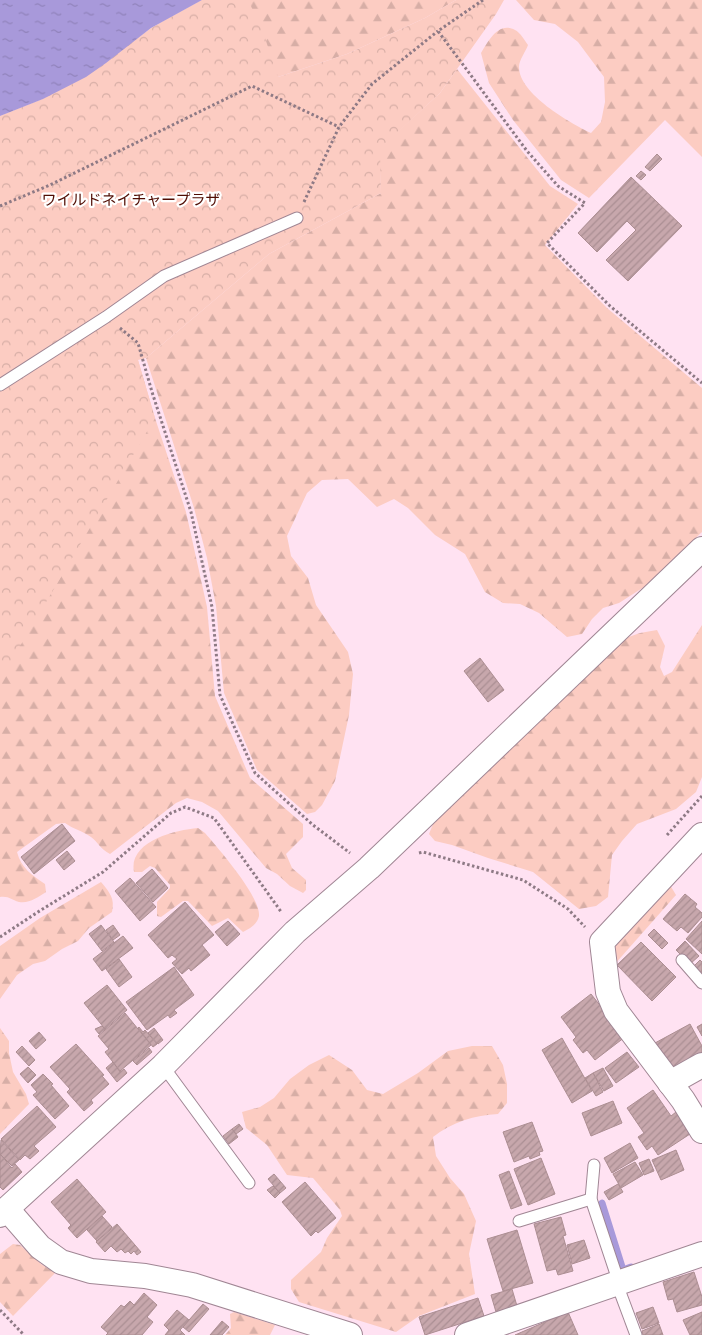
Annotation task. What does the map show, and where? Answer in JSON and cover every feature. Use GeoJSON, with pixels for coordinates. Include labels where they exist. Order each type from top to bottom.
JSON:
{"type":"FeatureCollection","features":[{"type":"Feature","properties":{"kind":"street"},"geometry":{"type":"LineString","coordinates":[[350,1335],[192,1285],[145,1276],[91,1271],[61,1262],[40,1247],[4,1212],[163,1066],[295,932],[369,868],[702,549]]}},
{"type":"Feature","properties":{"kind":"street"},"geometry":{"type":"LineString","coordinates":[[702,835],[602,942],[608,992],[616,1011],[670,1083],[702,1131]]}},
{"type":"Feature","properties":{"kind":"street"},"geometry":{"type":"LineString","coordinates":[[670,1083],[702,1065]]}},
{"type":"Feature","properties":{"kind":"street"},"geometry":{"type":"LineString","coordinates":[[467,1335],[702,1254]]}},
{"type":"Feature","properties":{"kind":"lane"},"geometry":{"type":"LineString","coordinates":[[0,385],[106,317],[164,276],[297,218]]}},
{"type":"Feature","properties":{"kind":"lane"},"geometry":{"type":"LineString","coordinates":[[682,960],[702,983]]}},
{"type":"Feature","properties":{"kind":"lane"},"geometry":{"type":"LineString","coordinates":[[163,1066],[249,1183]]}},
{"type":"Feature","properties":{"kind":"lane"},"geometry":{"type":"LineString","coordinates":[[594,1165],[591,1199],[636,1335]]}},
{"type":"Feature","properties":{"kind":"lane"},"geometry":{"type":"LineString","coordinates":[[519,1221],[591,1199]]}},
{"type":"Feature","properties":{"kind":"path"},"geometry":{"type":"LineString","coordinates":[[297,218],[339,127],[372,84],[438,32],[483,0]]}},
{"type":"Feature","properties":{"kind":"path"},"geometry":{"type":"LineString","coordinates":[[438,32],[528,151],[558,186],[585,203],[548,243],[610,306],[702,383]]}},
{"type":"Feature","properties":{"kind":"path"},"geometry":{"type":"LineString","coordinates":[[0,206],[50,185],[252,86],[339,127]]}},
{"type":"Feature","properties":{"kind":"path"},"geometry":{"type":"LineString","coordinates":[[106,317],[138,342],[152,392],[191,512],[212,607],[220,695],[255,773],[313,825],[340,846]]}},
{"type":"Feature","properties":{"kind":"path"},"geometry":{"type":"LineString","coordinates":[[0,937],[103,872],[171,813],[185,807],[214,818],[295,932]]}},
{"type":"Feature","properties":{"kind":"path"},"geometry":{"type":"LineString","coordinates":[[414,855],[423,852],[523,880],[568,909],[602,942]]}},
{"type":"Feature","properties":{"kind":"path"},"geometry":{"type":"LineString","coordinates":[[0,1310],[24,1335]]}},
{"type":"Feature","properties":{"kind":"green space"},"geometry":{"type":"Polygon","coordinates":[[[202,0],[456,0],[425,18],[347,54],[278,77],[0,116],[43,99],[165,20],[202,0]]]}},
{"type":"Feature","properties":{"kind":"green space","name":"ワイルドネイチャープラザ"},"geometry":{"type":"Polygon","coordinates":[[[202,0],[248,0],[262,29],[278,77],[347,54],[425,18],[456,0],[504,0],[440,93],[380,149],[381,193],[269,254],[146,358],[138,360],[155,418],[0,680],[0,116],[43,99],[86,77],[151,28],[202,0]]]}},
{"type":"Feature","properties":{"kind":"green space"},"geometry":{"type":"Polygon","coordinates":[[[516,0],[702,0],[702,157],[665,120],[589,198],[561,180],[513,120],[489,83],[481,53],[490,39],[499,30],[509,28],[517,31],[528,45],[519,67],[521,77],[527,87],[536,97],[559,115],[591,133],[601,122],[605,102],[604,77],[578,42],[555,24],[534,20],[516,0]]]}},
{"type":"Feature","properties":{"kind":"green space"},"geometry":{"type":"Polygon","coordinates":[[[457,69],[550,186],[578,204],[545,245],[607,308],[702,388],[702,532],[644,587],[619,603],[603,608],[592,619],[582,634],[567,637],[539,613],[520,604],[503,603],[485,592],[465,554],[435,535],[408,508],[394,499],[377,507],[348,479],[322,480],[307,493],[287,536],[291,556],[308,578],[316,605],[348,652],[353,674],[349,715],[335,781],[322,805],[315,812],[307,814],[257,770],[224,693],[216,606],[207,558],[194,508],[146,358],[269,254],[381,193],[379,149],[440,93],[457,69]]]}},
{"type":"Feature","properties":{"kind":"green space"},"geometry":{"type":"Polygon","coordinates":[[[138,360],[186,512],[207,607],[215,696],[250,778],[303,824],[303,837],[286,854],[292,868],[306,880],[306,890],[303,893],[266,868],[218,811],[202,802],[187,798],[176,803],[110,854],[85,833],[65,823],[56,824],[17,852],[24,867],[45,884],[46,892],[26,902],[0,897],[0,440],[138,360]]]}},
{"type":"Feature","properties":{"kind":"green space"},"geometry":{"type":"Polygon","coordinates":[[[702,625],[702,777],[696,792],[676,809],[637,824],[622,841],[612,855],[608,897],[596,906],[579,909],[533,872],[435,841],[429,834],[435,819],[623,639],[657,630],[665,646],[660,667],[664,676],[672,672],[702,625]]]}},
{"type":"Feature","properties":{"kind":"green space"},"geometry":{"type":"Polygon","coordinates":[[[198,828],[219,849],[246,885],[258,908],[259,916],[257,922],[243,932],[228,918],[212,926],[188,901],[183,901],[161,917],[157,916],[157,902],[170,888],[170,885],[155,868],[150,866],[142,872],[134,872],[134,862],[138,853],[145,845],[166,835],[198,828]]]}},
{"type":"Feature","properties":{"kind":"green space"},"geometry":{"type":"Polygon","coordinates":[[[101,882],[111,896],[113,903],[112,912],[89,928],[78,941],[45,961],[33,964],[17,975],[0,999],[0,946],[40,918],[101,882]]]}},
{"type":"Feature","properties":{"kind":"green space"},"geometry":{"type":"Polygon","coordinates":[[[670,885],[676,895],[614,965],[611,942],[670,885]]]}},
{"type":"Feature","properties":{"kind":"green space"},"geometry":{"type":"Polygon","coordinates":[[[0,1028],[9,1041],[9,1053],[13,1072],[26,1094],[29,1104],[0,1134],[0,1028]]]}},
{"type":"Feature","properties":{"kind":"green space"},"geometry":{"type":"Polygon","coordinates":[[[472,1046],[492,1046],[503,1065],[507,1084],[507,1103],[498,1114],[464,1120],[448,1127],[433,1137],[436,1156],[450,1178],[464,1194],[476,1221],[469,1254],[475,1294],[419,1316],[396,1332],[299,1302],[291,1289],[291,1280],[321,1252],[327,1238],[342,1216],[340,1210],[313,1178],[287,1175],[267,1145],[246,1128],[242,1112],[260,1107],[274,1098],[290,1079],[309,1065],[329,1055],[352,1070],[367,1090],[383,1094],[418,1073],[448,1051],[472,1046]]]}},
{"type":"Feature","properties":{"kind":"green space"},"geometry":{"type":"Polygon","coordinates":[[[13,1244],[20,1245],[41,1264],[55,1273],[13,1316],[0,1302],[0,1254],[13,1244]]]}},
{"type":"Feature","properties":{"kind":"green space"},"geometry":{"type":"Polygon","coordinates":[[[234,1312],[275,1325],[270,1335],[225,1335],[231,1328],[230,1314],[234,1312]]]}},
{"type":"Feature","properties":{"kind":"water"},"geometry":{"type":"Polygon","coordinates":[[[0,0],[202,0],[151,28],[86,77],[43,99],[0,116],[0,0]]]}},
{"type":"Feature","properties":{"kind":"building"},"geometry":{"type":"Polygon","coordinates":[[[657,154],[662,159],[650,171],[645,167],[657,154]]]}},
{"type":"Feature","properties":{"kind":"building"},"geometry":{"type":"Polygon","coordinates":[[[641,171],[646,175],[641,180],[636,176],[641,171]]]}},
{"type":"Feature","properties":{"kind":"building"},"geometry":{"type":"Polygon","coordinates":[[[631,177],[682,226],[628,281],[606,260],[636,230],[627,221],[597,252],[578,233],[631,177]]]}},
{"type":"Feature","properties":{"kind":"building"},"geometry":{"type":"Polygon","coordinates":[[[480,658],[504,690],[488,702],[464,671],[480,658]]]}},
{"type":"Feature","properties":{"kind":"building"},"geometry":{"type":"Polygon","coordinates":[[[62,824],[75,841],[34,874],[21,857],[62,824]]]}},
{"type":"Feature","properties":{"kind":"building"},"geometry":{"type":"Polygon","coordinates":[[[67,851],[75,861],[64,870],[56,860],[67,851]]]}},
{"type":"Feature","properties":{"kind":"building"},"geometry":{"type":"Polygon","coordinates":[[[152,869],[168,888],[153,902],[136,883],[152,869]]]}},
{"type":"Feature","properties":{"kind":"building"},"geometry":{"type":"Polygon","coordinates":[[[130,878],[156,907],[140,921],[115,891],[130,878]]]}},
{"type":"Feature","properties":{"kind":"building"},"geometry":{"type":"Polygon","coordinates":[[[685,894],[697,904],[695,907],[702,913],[702,917],[688,933],[681,927],[677,931],[663,919],[685,894]]]}},
{"type":"Feature","properties":{"kind":"building"},"geometry":{"type":"Polygon","coordinates":[[[185,902],[214,935],[202,945],[210,955],[191,971],[189,968],[182,974],[172,963],[177,959],[172,955],[168,958],[148,935],[185,902]]]}},
{"type":"Feature","properties":{"kind":"building"},"geometry":{"type":"Polygon","coordinates":[[[228,921],[240,934],[227,946],[215,932],[228,921]]]}},
{"type":"Feature","properties":{"kind":"building"},"geometry":{"type":"Polygon","coordinates":[[[702,921],[702,954],[686,939],[702,921]]]}},
{"type":"Feature","properties":{"kind":"building"},"geometry":{"type":"Polygon","coordinates":[[[101,925],[114,942],[102,951],[89,934],[101,925]]]}},
{"type":"Feature","properties":{"kind":"building"},"geometry":{"type":"Polygon","coordinates":[[[113,925],[120,935],[113,940],[106,930],[113,925]]]}},
{"type":"Feature","properties":{"kind":"building"},"geometry":{"type":"Polygon","coordinates":[[[654,929],[668,943],[662,949],[648,935],[654,929]]]}},
{"type":"Feature","properties":{"kind":"building"},"geometry":{"type":"Polygon","coordinates":[[[123,936],[133,948],[102,971],[93,959],[123,936]]]}},
{"type":"Feature","properties":{"kind":"building"},"geometry":{"type":"Polygon","coordinates":[[[685,941],[699,956],[690,964],[676,950],[685,941]]]}},
{"type":"Feature","properties":{"kind":"building"},"geometry":{"type":"Polygon","coordinates":[[[641,942],[676,977],[652,1001],[617,965],[641,942]]]}},
{"type":"Feature","properties":{"kind":"building"},"geometry":{"type":"Polygon","coordinates":[[[119,959],[132,977],[119,987],[106,969],[119,959]]]}},
{"type":"Feature","properties":{"kind":"building"},"geometry":{"type":"Polygon","coordinates":[[[700,960],[702,962],[702,976],[693,967],[700,960]]]}},
{"type":"Feature","properties":{"kind":"building"},"geometry":{"type":"Polygon","coordinates":[[[174,967],[194,995],[174,1010],[177,1013],[170,1018],[168,1015],[147,1030],[126,1002],[174,967]]]}},
{"type":"Feature","properties":{"kind":"building"},"geometry":{"type":"Polygon","coordinates":[[[107,985],[127,1010],[105,1029],[84,1003],[107,985]]]}},
{"type":"Feature","properties":{"kind":"building"},"geometry":{"type":"Polygon","coordinates":[[[591,994],[625,1037],[595,1060],[587,1050],[583,1053],[573,1040],[576,1037],[561,1017],[591,994]]]}},
{"type":"Feature","properties":{"kind":"building"},"geometry":{"type":"Polygon","coordinates":[[[125,1013],[151,1045],[120,1071],[105,1052],[109,1049],[98,1036],[125,1013]]]}},
{"type":"Feature","properties":{"kind":"building"},"geometry":{"type":"Polygon","coordinates":[[[690,1024],[702,1046],[702,1053],[669,1070],[655,1043],[690,1024]]]}},
{"type":"Feature","properties":{"kind":"building"},"geometry":{"type":"Polygon","coordinates":[[[702,1024],[702,1036],[697,1027],[702,1024]]]}},
{"type":"Feature","properties":{"kind":"building"},"geometry":{"type":"Polygon","coordinates":[[[102,1026],[105,1029],[99,1034],[95,1029],[102,1026]]]}},
{"type":"Feature","properties":{"kind":"building"},"geometry":{"type":"Polygon","coordinates":[[[139,1027],[143,1032],[145,1030],[157,1044],[153,1047],[139,1027]]]}},
{"type":"Feature","properties":{"kind":"building"},"geometry":{"type":"Polygon","coordinates":[[[154,1028],[163,1040],[158,1044],[148,1033],[154,1028]]]}},
{"type":"Feature","properties":{"kind":"building"},"geometry":{"type":"Polygon","coordinates":[[[39,1032],[46,1040],[36,1049],[29,1041],[39,1032]]]}},
{"type":"Feature","properties":{"kind":"building"},"geometry":{"type":"Polygon","coordinates":[[[562,1038],[592,1091],[572,1103],[542,1050],[562,1038]]]}},
{"type":"Feature","properties":{"kind":"building"},"geometry":{"type":"Polygon","coordinates":[[[76,1044],[104,1075],[102,1076],[109,1084],[91,1100],[93,1103],[84,1111],[67,1092],[70,1089],[50,1067],[76,1044]]]}},
{"type":"Feature","properties":{"kind":"building"},"geometry":{"type":"Polygon","coordinates":[[[22,1046],[35,1060],[29,1066],[16,1052],[22,1046]]]}},
{"type":"Feature","properties":{"kind":"building"},"geometry":{"type":"Polygon","coordinates":[[[149,1048],[152,1052],[137,1065],[133,1061],[149,1048]]]}},
{"type":"Feature","properties":{"kind":"building"},"geometry":{"type":"Polygon","coordinates":[[[627,1052],[639,1067],[616,1083],[605,1068],[627,1052]]]}},
{"type":"Feature","properties":{"kind":"building"},"geometry":{"type":"Polygon","coordinates":[[[113,1062],[120,1072],[124,1069],[127,1073],[117,1082],[106,1068],[113,1062]]]}},
{"type":"Feature","properties":{"kind":"building"},"geometry":{"type":"Polygon","coordinates":[[[28,1067],[36,1075],[28,1083],[20,1074],[28,1067]]]}},
{"type":"Feature","properties":{"kind":"building"},"geometry":{"type":"Polygon","coordinates":[[[603,1068],[613,1086],[604,1091],[593,1073],[603,1068]]]}},
{"type":"Feature","properties":{"kind":"building"},"geometry":{"type":"Polygon","coordinates":[[[593,1073],[603,1092],[596,1096],[585,1078],[593,1073]]]}},
{"type":"Feature","properties":{"kind":"building"},"geometry":{"type":"Polygon","coordinates":[[[43,1074],[69,1106],[55,1119],[33,1095],[37,1092],[31,1085],[43,1074]]]}},
{"type":"Feature","properties":{"kind":"building"},"geometry":{"type":"Polygon","coordinates":[[[653,1090],[671,1116],[676,1112],[690,1134],[658,1155],[652,1146],[647,1150],[638,1137],[644,1133],[627,1108],[653,1090]]]}},
{"type":"Feature","properties":{"kind":"building"},"geometry":{"type":"Polygon","coordinates":[[[613,1101],[622,1123],[591,1136],[582,1113],[613,1101]]]}},
{"type":"Feature","properties":{"kind":"building"},"geometry":{"type":"Polygon","coordinates":[[[37,1106],[56,1127],[34,1146],[39,1151],[30,1159],[25,1155],[20,1160],[1,1139],[37,1106]]]}},
{"type":"Feature","properties":{"kind":"building"},"geometry":{"type":"Polygon","coordinates":[[[532,1122],[543,1151],[539,1152],[540,1155],[530,1159],[529,1156],[514,1162],[503,1132],[532,1122]]]}},
{"type":"Feature","properties":{"kind":"building"},"geometry":{"type":"Polygon","coordinates":[[[239,1124],[243,1129],[236,1134],[232,1129],[239,1124]]]}},
{"type":"Feature","properties":{"kind":"building"},"geometry":{"type":"Polygon","coordinates":[[[232,1129],[238,1137],[229,1144],[223,1136],[232,1129]]]}},
{"type":"Feature","properties":{"kind":"building"},"geometry":{"type":"Polygon","coordinates":[[[1,1140],[19,1160],[12,1166],[0,1154],[1,1140]]]}},
{"type":"Feature","properties":{"kind":"building"},"geometry":{"type":"Polygon","coordinates":[[[630,1143],[638,1158],[612,1173],[604,1158],[630,1143]]]}},
{"type":"Feature","properties":{"kind":"building"},"geometry":{"type":"Polygon","coordinates":[[[676,1150],[684,1170],[661,1180],[652,1160],[676,1150]]]}},
{"type":"Feature","properties":{"kind":"building"},"geometry":{"type":"Polygon","coordinates":[[[0,1154],[12,1168],[15,1164],[22,1172],[3,1190],[0,1187],[0,1154]]]}},
{"type":"Feature","properties":{"kind":"building"},"geometry":{"type":"Polygon","coordinates":[[[541,1158],[555,1194],[528,1205],[514,1169],[541,1158]]]}},
{"type":"Feature","properties":{"kind":"building"},"geometry":{"type":"Polygon","coordinates":[[[649,1159],[654,1171],[644,1175],[639,1163],[649,1159]]]}},
{"type":"Feature","properties":{"kind":"building"},"geometry":{"type":"Polygon","coordinates":[[[635,1162],[643,1175],[621,1188],[613,1174],[635,1162]]]}},
{"type":"Feature","properties":{"kind":"building"},"geometry":{"type":"Polygon","coordinates":[[[509,1171],[522,1205],[511,1209],[499,1175],[509,1171]]]}},
{"type":"Feature","properties":{"kind":"building"},"geometry":{"type":"Polygon","coordinates":[[[274,1174],[286,1188],[280,1193],[268,1179],[274,1174]]]}},
{"type":"Feature","properties":{"kind":"building"},"geometry":{"type":"Polygon","coordinates":[[[77,1179],[106,1212],[77,1238],[68,1228],[71,1225],[51,1202],[77,1179]]]}},
{"type":"Feature","properties":{"kind":"building"},"geometry":{"type":"Polygon","coordinates":[[[305,1182],[336,1218],[318,1233],[316,1231],[311,1236],[282,1202],[305,1182]]]}},
{"type":"Feature","properties":{"kind":"building"},"geometry":{"type":"Polygon","coordinates":[[[618,1184],[623,1192],[609,1200],[604,1192],[618,1184]]]}},
{"type":"Feature","properties":{"kind":"building"},"geometry":{"type":"Polygon","coordinates":[[[273,1186],[280,1193],[275,1198],[267,1190],[273,1186]]]}},
{"type":"Feature","properties":{"kind":"building"},"geometry":{"type":"Polygon","coordinates":[[[102,1216],[112,1227],[97,1241],[87,1230],[102,1216]]]}},
{"type":"Feature","properties":{"kind":"building"},"geometry":{"type":"Polygon","coordinates":[[[561,1217],[566,1235],[563,1236],[573,1271],[558,1275],[556,1269],[547,1271],[534,1224],[561,1217]]]}},
{"type":"Feature","properties":{"kind":"building"},"geometry":{"type":"Polygon","coordinates":[[[117,1224],[141,1252],[137,1255],[134,1251],[131,1254],[128,1251],[125,1253],[121,1249],[117,1252],[111,1246],[105,1252],[96,1242],[117,1224]]]}},
{"type":"Feature","properties":{"kind":"building"},"geometry":{"type":"Polygon","coordinates":[[[517,1230],[533,1283],[503,1291],[487,1239],[517,1230]]]}},
{"type":"Feature","properties":{"kind":"building"},"geometry":{"type":"Polygon","coordinates":[[[584,1240],[590,1258],[572,1264],[567,1245],[584,1240]]]}},
{"type":"Feature","properties":{"kind":"building"},"geometry":{"type":"Polygon","coordinates":[[[694,1272],[702,1297],[702,1305],[677,1312],[673,1299],[668,1300],[663,1282],[694,1272]]]}},
{"type":"Feature","properties":{"kind":"building"},"geometry":{"type":"Polygon","coordinates":[[[512,1289],[517,1306],[496,1312],[491,1295],[512,1289]]]}},
{"type":"Feature","properties":{"kind":"building"},"geometry":{"type":"Polygon","coordinates":[[[144,1293],[157,1305],[147,1317],[153,1322],[142,1335],[106,1335],[108,1333],[101,1327],[121,1305],[124,1307],[130,1301],[134,1305],[144,1293]]]}},
{"type":"Feature","properties":{"kind":"building"},"geometry":{"type":"Polygon","coordinates":[[[478,1298],[484,1316],[425,1335],[419,1317],[478,1298]]]}},
{"type":"Feature","properties":{"kind":"building"},"geometry":{"type":"Polygon","coordinates":[[[203,1304],[209,1309],[189,1332],[183,1327],[203,1304]]]}},
{"type":"Feature","properties":{"kind":"building"},"geometry":{"type":"Polygon","coordinates":[[[653,1307],[659,1323],[642,1329],[636,1313],[653,1307]]]}},
{"type":"Feature","properties":{"kind":"building"},"geometry":{"type":"Polygon","coordinates":[[[177,1310],[189,1320],[180,1330],[185,1335],[165,1335],[169,1330],[164,1325],[177,1310]]]}},
{"type":"Feature","properties":{"kind":"building"},"geometry":{"type":"Polygon","coordinates":[[[568,1312],[578,1335],[515,1335],[568,1312]]]}},
{"type":"Feature","properties":{"kind":"building"},"geometry":{"type":"Polygon","coordinates":[[[702,1312],[702,1335],[690,1335],[683,1320],[702,1312]]]}},
{"type":"Feature","properties":{"kind":"building"},"geometry":{"type":"Polygon","coordinates":[[[222,1321],[229,1327],[222,1335],[210,1335],[222,1321]]]}},
{"type":"Feature","properties":{"kind":"building"},"geometry":{"type":"Polygon","coordinates":[[[659,1324],[663,1335],[643,1335],[642,1331],[659,1324]]]}},
{"type":"Feature","properties":{"kind":"waterway"},"geometry":{"type":"LineString","coordinates":[[602,1203],[623,1270],[631,1267]]}}]}
